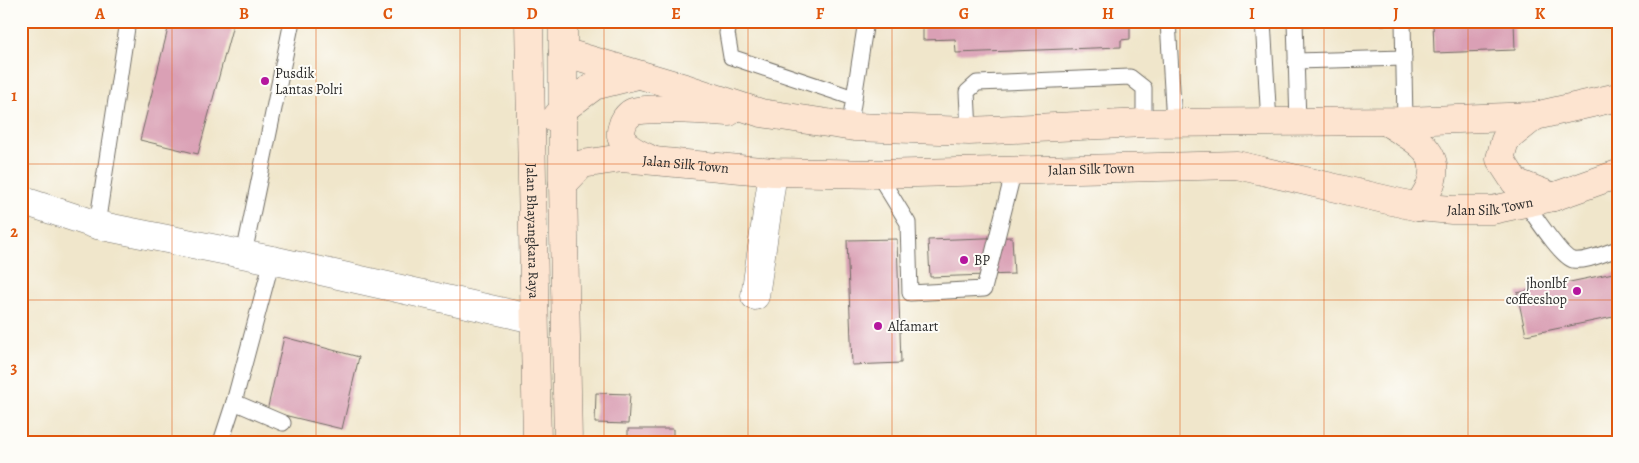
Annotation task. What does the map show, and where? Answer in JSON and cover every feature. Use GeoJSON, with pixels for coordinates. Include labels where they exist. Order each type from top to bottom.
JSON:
{"type":"FeatureCollection","features":[{"type":"Feature","properties":{"kind":"main road","name":"Jalan Bhayangkara Raya"},"geometry":{"type":"LineString","coordinates":[[529,21],[537,442]]}},
{"type":"Feature","properties":{"kind":"main road"},"geometry":{"type":"LineString","coordinates":[[563,21],[563,184],[568,442]]}},
{"type":"Feature","properties":{"kind":"main road"},"geometry":{"type":"LineString","coordinates":[[563,52],[761,113]]}},
{"type":"Feature","properties":{"kind":"main road"},"geometry":{"type":"LineString","coordinates":[[531,150],[563,109],[594,86],[641,75]]}},
{"type":"Feature","properties":{"kind":"main road"},"geometry":{"type":"LineString","coordinates":[[653,161],[624,144],[620,134],[623,121],[633,112],[651,109],[761,113],[854,127],[969,131],[1144,123],[1396,122],[1535,116],[1618,98]]}},
{"type":"Feature","properties":{"kind":"main road"},"geometry":{"type":"LineString","coordinates":[[1535,116],[1504,140],[1500,158],[1515,182],[1553,197]]}},
{"type":"Feature","properties":{"kind":"main road"},"geometry":{"type":"LineString","coordinates":[[1396,122],[1428,150],[1435,169],[1430,187],[1418,207]]}},
{"type":"Feature","properties":{"kind":"main road","name":"Jalan Silk Town"},"geometry":{"type":"LineString","coordinates":[[563,184],[582,164],[622,158],[773,172],[878,174],[1237,165],[1418,207],[1452,210],[1492,210],[1553,197],[1618,174]]}},
{"type":"Feature","properties":{"kind":"street"},"geometry":{"type":"LineString","coordinates":[[755,296],[773,172]]}},
{"type":"Feature","properties":{"kind":"street"},"geometry":{"type":"LineString","coordinates":[[21,200],[97,224],[272,260],[534,319]]}},
{"type":"Feature","properties":{"kind":"lane"},"geometry":{"type":"LineString","coordinates":[[97,224],[128,21]]}},
{"type":"Feature","properties":{"kind":"lane"},"geometry":{"type":"LineString","coordinates":[[244,254],[292,21]]}},
{"type":"Feature","properties":{"kind":"lane"},"geometry":{"type":"LineString","coordinates":[[731,21],[727,33],[731,57],[854,98]]}},
{"type":"Feature","properties":{"kind":"lane"},"geometry":{"type":"LineString","coordinates":[[854,127],[851,117],[866,21]]}},
{"type":"Feature","properties":{"kind":"lane"},"geometry":{"type":"LineString","coordinates":[[1168,21],[1174,123]]}},
{"type":"Feature","properties":{"kind":"lane"},"geometry":{"type":"LineString","coordinates":[[1295,21],[1298,122]]}},
{"type":"Feature","properties":{"kind":"lane"},"geometry":{"type":"LineString","coordinates":[[1396,122],[1404,58],[1403,21]]}},
{"type":"Feature","properties":{"kind":"lane"},"geometry":{"type":"LineString","coordinates":[[1262,22],[1270,123]]}},
{"type":"Feature","properties":{"kind":"lane"},"geometry":{"type":"LineString","coordinates":[[1296,61],[1404,58]]}},
{"type":"Feature","properties":{"kind":"lane"},"geometry":{"type":"LineString","coordinates":[[969,131],[967,92],[977,83],[1130,77],[1144,88],[1144,123]]}},
{"type":"Feature","properties":{"kind":"lane"},"geometry":{"type":"LineString","coordinates":[[878,174],[908,223],[910,293],[984,289],[1014,170]]}},
{"type":"Feature","properties":{"kind":"lane"},"geometry":{"type":"LineString","coordinates":[[1526,204],[1562,253],[1570,260],[1580,260],[1618,250]]}},
{"type":"Feature","properties":{"kind":"lane"},"geometry":{"type":"LineString","coordinates":[[221,442],[234,402],[272,260]]}},
{"type":"Feature","properties":{"kind":"lane"},"geometry":{"type":"LineString","coordinates":[[234,402],[283,423]]}},
{"type":"Feature","properties":{"kind":"building"},"geometry":{"type":"Polygon","coordinates":[[[170,21],[234,21],[198,154],[140,140],[170,21]]]}},
{"type":"Feature","properties":{"kind":"building"},"geometry":{"type":"Polygon","coordinates":[[[923,21],[1130,21],[1130,39],[1121,40],[1121,47],[956,53],[955,39],[923,40],[923,21]]]}},
{"type":"Feature","properties":{"kind":"building"},"geometry":{"type":"Polygon","coordinates":[[[1302,21],[1385,21],[1385,25],[1302,26],[1302,21]]]}},
{"type":"Feature","properties":{"kind":"building"},"geometry":{"type":"Polygon","coordinates":[[[1433,21],[1514,21],[1515,50],[1434,53],[1433,21]]]}},
{"type":"Feature","properties":{"kind":"building"},"geometry":{"type":"Polygon","coordinates":[[[1012,237],[1014,274],[930,277],[928,240],[1012,237]]]}},
{"type":"Feature","properties":{"kind":"building"},"geometry":{"type":"Polygon","coordinates":[[[897,239],[901,363],[852,365],[847,240],[897,239]]]}},
{"type":"Feature","properties":{"kind":"building"},"geometry":{"type":"Polygon","coordinates":[[[1618,272],[1618,316],[1526,335],[1517,293],[1618,272]]]}},
{"type":"Feature","properties":{"kind":"building"},"geometry":{"type":"Polygon","coordinates":[[[284,337],[359,357],[342,429],[267,411],[284,337]]]}},
{"type":"Feature","properties":{"kind":"building"},"geometry":{"type":"Polygon","coordinates":[[[596,393],[630,394],[628,424],[595,423],[596,393]]]}},
{"type":"Feature","properties":{"kind":"building"},"geometry":{"type":"Polygon","coordinates":[[[628,429],[673,429],[673,442],[628,442],[628,429]]]}},
{"type":"Feature","properties":{"kind":"place","name":"Pusdik Lantas Polri"},"geometry":{"type":"Point","coordinates":[265,81]}},
{"type":"Feature","properties":{"kind":"place","name":"BP"},"geometry":{"type":"Point","coordinates":[964,260]}},
{"type":"Feature","properties":{"kind":"place","name":"jhonlbf coffeeshop"},"geometry":{"type":"Point","coordinates":[1577,291]}},
{"type":"Feature","properties":{"kind":"place","name":"Alfamart"},"geometry":{"type":"Point","coordinates":[878,326]}}]}
